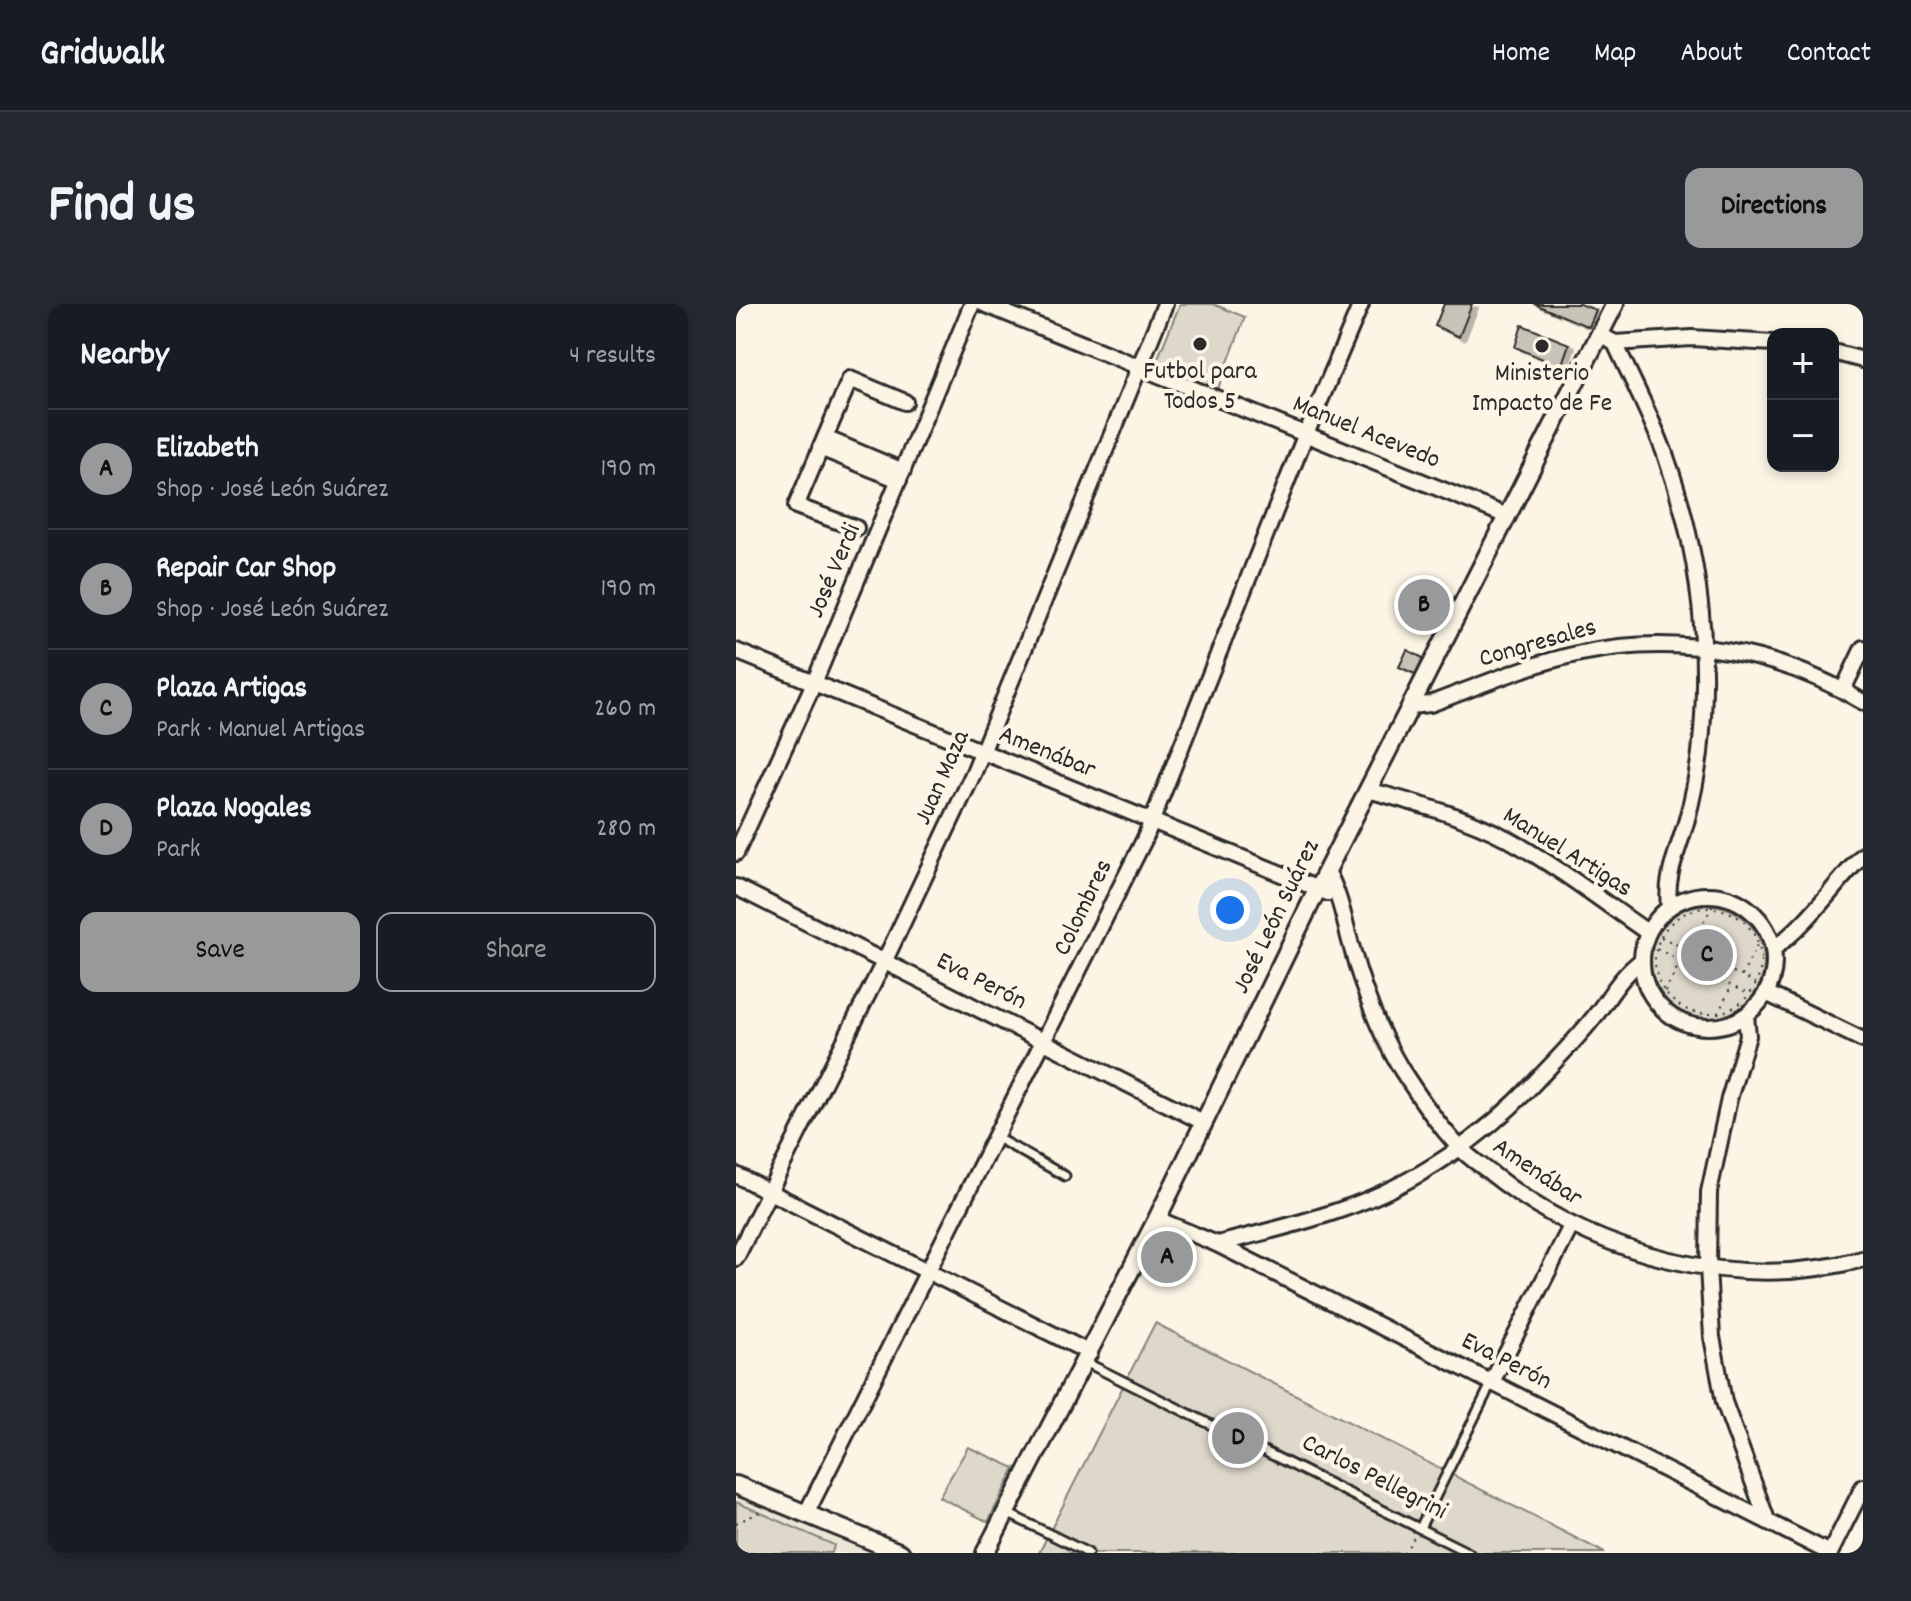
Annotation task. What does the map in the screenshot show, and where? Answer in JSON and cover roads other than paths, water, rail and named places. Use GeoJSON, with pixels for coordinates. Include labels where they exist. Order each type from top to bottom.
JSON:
{"type":"FeatureCollection","features":[{"type":"Feature","properties":{"kind":"street","name":"José Verdi"},"geometry":{"type":"LineString","coordinates":[[736,853],[814,683],[972,304]]}},
{"type":"Feature","properties":{"kind":"street","name":"Manuel Acevedo"},"geometry":{"type":"LineString","coordinates":[[984,304],[1507,516]]}},
{"type":"Feature","properties":{"kind":"street","name":"Juan Maza"},"geometry":{"type":"LineString","coordinates":[[736,1258],[885,960],[982,753],[1165,304]]}},
{"type":"Feature","properties":{"kind":"street","name":"Colombres"},"geometry":{"type":"LineString","coordinates":[[806,1514],[997,1138],[1153,821],[1361,304]]}},
{"type":"Feature","properties":{"kind":"street","name":"José León Suárez"},"geometry":{"type":"LineString","coordinates":[[985,1553],[1157,1219],[1318,888],[1600,335],[1611,305]]}},
{"type":"Feature","properties":{"kind":"street"},"geometry":{"type":"LineString","coordinates":[[1600,335],[1615,343],[1692,338],[1767,343]]}},
{"type":"Feature","properties":{"kind":"street"},"geometry":{"type":"LineString","coordinates":[[1615,343],[1664,453],[1682,511],[1695,570],[1705,647],[1699,760],[1687,818],[1668,880],[1669,906],[1684,898],[1701,895],[1714,901],[1737,901],[1754,913],[1766,929],[1773,949],[1774,971],[1746,1016],[1748,1036],[1729,1099],[1709,1192],[1708,1267],[1712,1337],[1724,1402],[1767,1520]]}},
{"type":"Feature","properties":{"kind":"street"},"geometry":{"type":"LineString","coordinates":[[1839,354],[1863,360]]}},
{"type":"Feature","properties":{"kind":"street"},"geometry":{"type":"LineString","coordinates":[[856,528],[796,506],[850,379],[905,402]]}},
{"type":"Feature","properties":{"kind":"street"},"geometry":{"type":"LineString","coordinates":[[823,443],[901,476]]}},
{"type":"Feature","properties":{"kind":"street","name":"Congresales"},"geometry":{"type":"LineString","coordinates":[[1411,706],[1430,704],[1578,654],[1647,645],[1705,647],[1756,656],[1804,672],[1863,702]]}},
{"type":"Feature","properties":{"kind":"street"},"geometry":{"type":"LineString","coordinates":[[1843,690],[1863,648]]}},
{"type":"Feature","properties":{"kind":"street","name":"Amenábar"},"geometry":{"type":"LineString","coordinates":[[736,651],[1341,899]]}},
{"type":"Feature","properties":{"kind":"street","name":"Manuel Artigas"},"geometry":{"type":"LineString","coordinates":[[1368,790],[1435,809],[1506,838],[1654,935]]}},
{"type":"Feature","properties":{"kind":"street"},"geometry":{"type":"LineString","coordinates":[[1773,949],[1794,934],[1863,855]]}},
{"type":"Feature","properties":{"kind":"street","name":"Amenábar"},"geometry":{"type":"LineString","coordinates":[[1327,871],[1341,899],[1351,946],[1400,1067],[1459,1148],[1514,1192],[1571,1226],[1612,1244],[1708,1267],[1812,1269],[1863,1259]]}},
{"type":"Feature","properties":{"kind":"street","name":"Eva Perón"},"geometry":{"type":"LineString","coordinates":[[736,887],[1203,1122]]}},
{"type":"Feature","properties":{"kind":"street","name":"Manuel Artigas"},"geometry":{"type":"LineString","coordinates":[[1641,961],[1669,906]]}},
{"type":"Feature","properties":{"kind":"street"},"geometry":{"type":"LineString","coordinates":[[1217,1244],[1342,1210],[1384,1193],[1459,1148],[1522,1097],[1597,1013],[1626,972],[1641,961],[1647,987],[1662,1010],[1685,1023],[1711,1028],[1746,1016]]}},
{"type":"Feature","properties":{"kind":"street"},"geometry":{"type":"LineString","coordinates":[[1761,988],[1863,1040]]}},
{"type":"Feature","properties":{"kind":"street","name":"Carlos Pellegrini"},"geometry":{"type":"LineString","coordinates":[[736,1175],[929,1272],[1087,1358]]}},
{"type":"Feature","properties":{"kind":"street","name":"Eva Perón"},"geometry":{"type":"LineString","coordinates":[[1157,1219],[1217,1244],[1830,1553]]}},
{"type":"Feature","properties":{"kind":"street"},"geometry":{"type":"LineString","coordinates":[[1492,1382],[1571,1226]]}},
{"type":"Feature","properties":{"kind":"street"},"geometry":{"type":"LineString","coordinates":[[736,1485],[901,1553]]}},
{"type":"Feature","properties":{"kind":"street"},"geometry":{"type":"LineString","coordinates":[[1830,1553],[1863,1487]]}},
{"type":"Feature","properties":{"kind":"lane"},"geometry":{"type":"LineString","coordinates":[[997,1138],[1065,1176]]}},
{"type":"Feature","properties":{"kind":"lane","name":"Carlos Pellegrini"},"geometry":{"type":"LineString","coordinates":[[1087,1358],[1469,1553]]}},
{"type":"Feature","properties":{"kind":"lane"},"geometry":{"type":"LineString","coordinates":[[1420,1528],[1492,1382]]}},
{"type":"Feature","properties":{"kind":"lane"},"geometry":{"type":"LineString","coordinates":[[1007,1513],[1088,1553]]}},
{"type":"Feature","properties":{"kind":"place","name":"Futbol para Todos 5"},"geometry":{"type":"Point","coordinates":[1200,344]}},
{"type":"Feature","properties":{"kind":"place","name":"Ministerio Impacto de Fe"},"geometry":{"type":"Point","coordinates":[1542,346]}},
{"type":"Feature","properties":{"kind":"place","name":"Repair Car Shop"},"geometry":{"type":"Point","coordinates":[1424,605]}},
{"type":"Feature","properties":{"kind":"place","name":"Plaza Artigas"},"geometry":{"type":"Point","coordinates":[1707,955]}},
{"type":"Feature","properties":{"kind":"place","name":"Elizabeth"},"geometry":{"type":"Point","coordinates":[1167,1257]}},
{"type":"Feature","properties":{"kind":"place","name":"Plaza Nogales"},"geometry":{"type":"Point","coordinates":[1238,1438]}}]}
